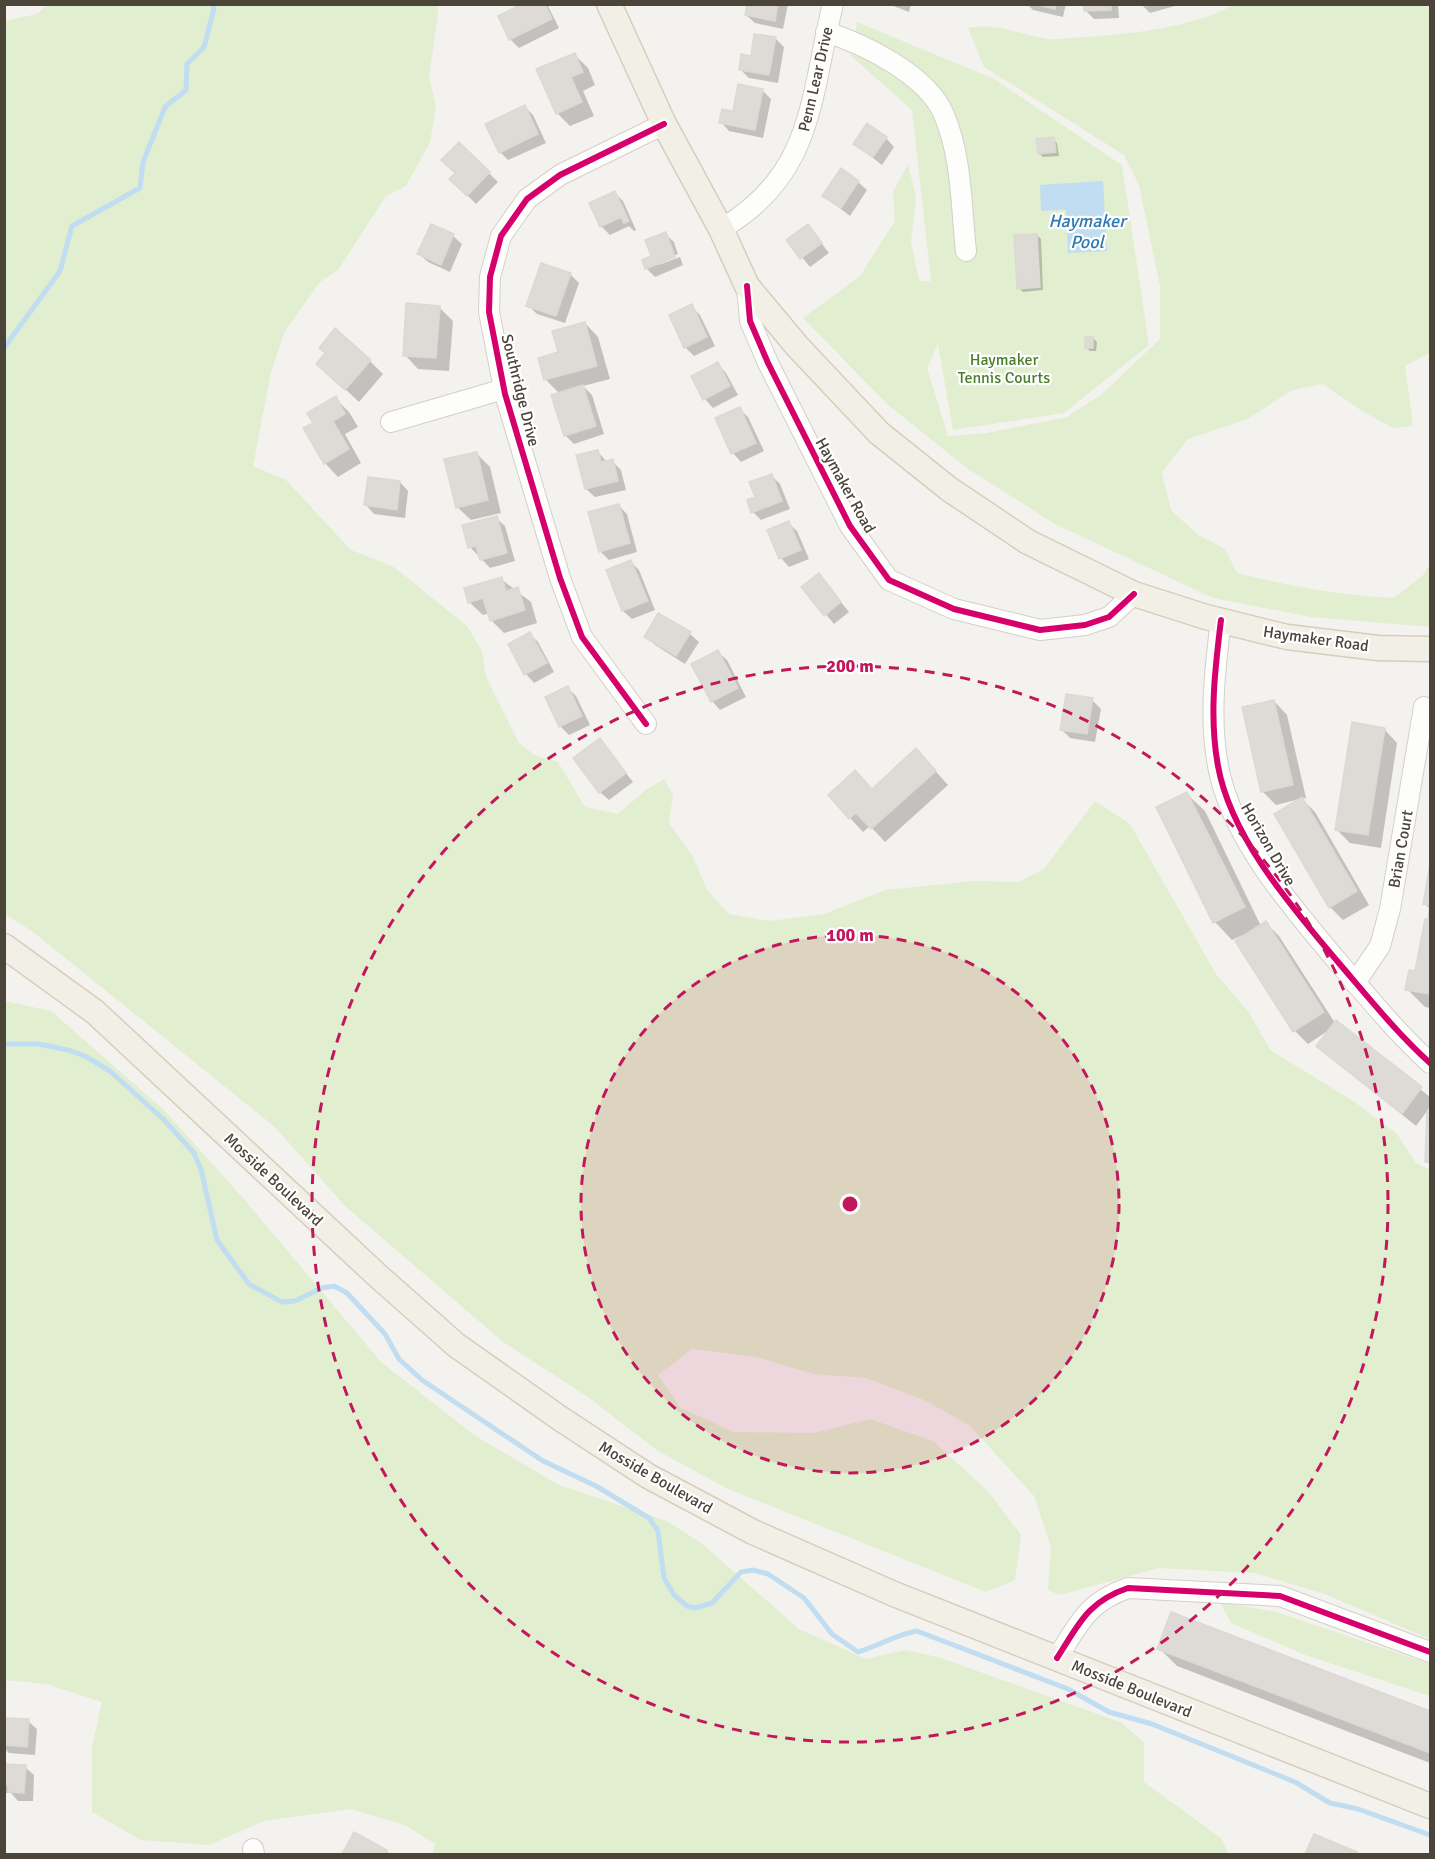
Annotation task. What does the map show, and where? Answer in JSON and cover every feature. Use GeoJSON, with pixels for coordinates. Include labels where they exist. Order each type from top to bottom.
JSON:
{"type":"FeatureCollection","features":[{"type":"Feature","properties":{"kind":"main road","name":"Haymaker Road"},"geometry":{"type":"LineString","coordinates":[[609,4],[664,124],[721,229],[747,286],[797,346],[879,433],[949,489],[1028,542],[1134,594],[1287,638],[1378,648],[1431,649]]}},
{"type":"Feature","properties":{"kind":"main road","name":"Mosside Boulevard"},"geometry":{"type":"LineString","coordinates":[[4,946],[95,1011],[456,1345],[561,1419],[648,1476],[753,1532],[894,1594],[1431,1806]]}},
{"type":"Feature","properties":{"kind":"street","name":"Penn Lear Drive"},"geometry":{"type":"LineString","coordinates":[[721,229],[748,213],[790,164],[808,120],[833,4]]}},
{"type":"Feature","properties":{"kind":"street"},"geometry":{"type":"LineString","coordinates":[[826,32],[856,41],[895,64],[928,91],[944,112],[956,149],[966,251]]}},
{"type":"Feature","properties":{"kind":"street","name":"Southridge Drive"},"geometry":{"type":"LineString","coordinates":[[646,723],[582,637],[560,578],[504,388],[489,312],[490,277],[501,236],[527,198],[560,175],[664,124]]}},
{"type":"Feature","properties":{"kind":"street","name":"Haymaker Road"},"geometry":{"type":"LineString","coordinates":[[747,286],[750,321],[768,363],[850,526],[889,580],[954,609],[1040,630],[1085,625],[1108,617],[1134,594]]}},
{"type":"Feature","properties":{"kind":"street"},"geometry":{"type":"LineString","coordinates":[[391,422],[504,388]]}},
{"type":"Feature","properties":{"kind":"street","name":"Horizon Drive"},"geometry":{"type":"LineString","coordinates":[[1221,620],[1212,712],[1218,767],[1233,812],[1276,888],[1399,1034],[1431,1063]]}},
{"type":"Feature","properties":{"kind":"street","name":"Brian Court"},"geometry":{"type":"LineString","coordinates":[[1355,983],[1380,946],[1389,909],[1424,707]]}},
{"type":"Feature","properties":{"kind":"street"},"geometry":{"type":"LineString","coordinates":[[1057,1658],[1087,1611],[1111,1594],[1128,1588],[1280,1596],[1431,1652]]}},
{"type":"Feature","properties":{"kind":"green space"},"geometry":{"type":"Polygon","coordinates":[[[48,4],[437,5],[438,14],[429,76],[436,107],[430,142],[406,186],[386,196],[338,270],[320,282],[285,331],[271,372],[253,466],[286,480],[351,550],[394,567],[467,626],[482,651],[486,677],[519,743],[536,756],[558,762],[585,807],[618,814],[647,789],[664,779],[673,795],[669,823],[693,857],[707,890],[729,914],[769,921],[824,914],[885,890],[974,881],[1018,882],[1044,869],[1095,801],[1130,824],[1216,974],[1250,1014],[1270,1050],[1353,1101],[1397,1134],[1416,1163],[1430,1170],[1430,1639],[1325,1594],[1255,1573],[1159,1568],[1059,1595],[1048,1590],[1051,1547],[1034,1496],[969,1425],[924,1400],[866,1378],[813,1374],[756,1357],[692,1349],[658,1375],[681,1408],[734,1432],[814,1433],[870,1419],[933,1441],[988,1491],[1021,1535],[1015,1580],[986,1592],[728,1489],[658,1451],[588,1397],[503,1342],[345,1206],[275,1127],[33,932],[5,914],[4,21],[37,14],[48,4]]]}},
{"type":"Feature","properties":{"kind":"green space","name":"Haymaker Tennis Courts"},"geometry":{"type":"Polygon","coordinates":[[[1234,5],[1430,5],[1430,353],[1405,366],[1413,426],[1393,428],[1362,411],[1323,384],[1292,390],[1248,419],[1188,439],[1162,472],[1171,510],[1197,534],[1225,549],[1237,573],[1276,582],[1335,593],[1394,598],[1423,575],[1430,564],[1430,627],[1311,617],[1213,598],[1055,524],[968,469],[887,404],[803,318],[860,276],[895,221],[893,191],[908,165],[916,196],[911,242],[919,281],[931,281],[912,110],[851,56],[857,22],[994,79],[1122,165],[1149,345],[1064,413],[953,430],[938,344],[927,368],[948,436],[987,433],[1067,417],[1102,394],[1160,339],[1160,286],[1139,185],[1124,155],[984,67],[968,28],[1000,28],[1049,39],[1105,35],[1181,24],[1234,5]]]}},
{"type":"Feature","properties":{"kind":"green space"},"geometry":{"type":"Polygon","coordinates":[[[5,1001],[51,1011],[163,1109],[243,1198],[381,1362],[474,1435],[559,1485],[667,1521],[701,1543],[799,1629],[866,1659],[905,1650],[938,1657],[1120,1722],[1144,1742],[1144,1782],[1222,1839],[1228,1854],[433,1854],[435,1844],[405,1825],[351,1809],[264,1821],[209,1845],[141,1840],[92,1812],[92,1748],[102,1702],[46,1684],[5,1680],[5,1001]]]}},
{"type":"Feature","properties":{"kind":"green space"},"geometry":{"type":"Polygon","coordinates":[[[1220,1602],[1276,1612],[1430,1664],[1430,1696],[1305,1655],[1231,1623],[1220,1602]]]}},
{"type":"Feature","properties":{"kind":"water","name":"Haymaker Pool"},"geometry":{"type":"Polygon","coordinates":[[[1103,181],[1107,251],[1068,253],[1066,210],[1041,211],[1040,185],[1103,181]]]}},
{"type":"Feature","properties":{"kind":"building"},"geometry":{"type":"Polygon","coordinates":[[[522,4],[545,4],[552,19],[509,40],[498,16],[522,4]]]}},
{"type":"Feature","properties":{"kind":"building"},"geometry":{"type":"Polygon","coordinates":[[[747,4],[778,4],[775,21],[745,15],[747,4]]]}},
{"type":"Feature","properties":{"kind":"building"},"geometry":{"type":"Polygon","coordinates":[[[1034,4],[1056,4],[1055,9],[1034,4]]]}},
{"type":"Feature","properties":{"kind":"building"},"geometry":{"type":"Polygon","coordinates":[[[1084,4],[1111,4],[1111,10],[1084,11],[1084,4]]]}},
{"type":"Feature","properties":{"kind":"building"},"geometry":{"type":"Polygon","coordinates":[[[754,34],[776,37],[769,75],[739,70],[741,54],[751,56],[754,34]]]}},
{"type":"Feature","properties":{"kind":"building"},"geometry":{"type":"Polygon","coordinates":[[[575,53],[583,72],[571,77],[582,102],[556,114],[536,69],[575,53]]]}},
{"type":"Feature","properties":{"kind":"building"},"geometry":{"type":"Polygon","coordinates":[[[738,84],[763,89],[755,130],[719,123],[722,109],[733,111],[738,84]]]}},
{"type":"Feature","properties":{"kind":"building"},"geometry":{"type":"Polygon","coordinates":[[[525,105],[538,134],[499,153],[485,124],[525,105]]]}},
{"type":"Feature","properties":{"kind":"building"},"geometry":{"type":"Polygon","coordinates":[[[867,123],[887,137],[873,157],[853,144],[867,123]]]}},
{"type":"Feature","properties":{"kind":"building"},"geometry":{"type":"Polygon","coordinates":[[[1054,137],[1056,152],[1038,154],[1036,139],[1054,137]]]}},
{"type":"Feature","properties":{"kind":"building"},"geometry":{"type":"Polygon","coordinates":[[[459,142],[490,172],[467,196],[449,179],[455,173],[441,160],[459,142]]]}},
{"type":"Feature","properties":{"kind":"building"},"geometry":{"type":"Polygon","coordinates":[[[841,168],[859,181],[841,208],[822,196],[841,168]]]}},
{"type":"Feature","properties":{"kind":"building"},"geometry":{"type":"Polygon","coordinates":[[[615,191],[629,221],[624,223],[621,217],[600,227],[589,203],[615,191]]]}},
{"type":"Feature","properties":{"kind":"building"},"geometry":{"type":"Polygon","coordinates":[[[431,224],[454,234],[441,265],[417,254],[431,224]]]}},
{"type":"Feature","properties":{"kind":"building"},"geometry":{"type":"Polygon","coordinates":[[[808,224],[822,243],[800,259],[786,240],[808,224]]]}},
{"type":"Feature","properties":{"kind":"building"},"geometry":{"type":"Polygon","coordinates":[[[666,232],[675,257],[645,269],[642,260],[651,256],[645,240],[666,232]]]}},
{"type":"Feature","properties":{"kind":"building"},"geometry":{"type":"Polygon","coordinates":[[[1037,234],[1040,287],[1017,289],[1014,235],[1037,234]]]}},
{"type":"Feature","properties":{"kind":"building"},"geometry":{"type":"Polygon","coordinates":[[[541,263],[571,273],[556,316],[526,306],[541,263]]]}},
{"type":"Feature","properties":{"kind":"building"},"geometry":{"type":"Polygon","coordinates":[[[406,303],[440,306],[436,358],[403,356],[406,303]]]}},
{"type":"Feature","properties":{"kind":"building"},"geometry":{"type":"Polygon","coordinates":[[[692,304],[707,337],[684,348],[669,315],[692,304]]]}},
{"type":"Feature","properties":{"kind":"building"},"geometry":{"type":"Polygon","coordinates":[[[585,322],[597,366],[544,380],[538,358],[558,352],[552,331],[585,322]]]}},
{"type":"Feature","properties":{"kind":"building"},"geometry":{"type":"Polygon","coordinates":[[[335,328],[371,360],[345,390],[316,364],[325,353],[319,348],[335,328]]]}},
{"type":"Feature","properties":{"kind":"building"},"geometry":{"type":"Polygon","coordinates":[[[1085,337],[1093,337],[1093,348],[1085,348],[1085,337]]]}},
{"type":"Feature","properties":{"kind":"building"},"geometry":{"type":"Polygon","coordinates":[[[718,362],[730,386],[703,400],[691,376],[718,362]]]}},
{"type":"Feature","properties":{"kind":"building"},"geometry":{"type":"Polygon","coordinates":[[[583,385],[596,426],[564,436],[551,395],[583,385]]]}},
{"type":"Feature","properties":{"kind":"building"},"geometry":{"type":"Polygon","coordinates":[[[336,396],[345,414],[333,421],[349,449],[324,464],[303,428],[313,423],[307,413],[336,396]]]}},
{"type":"Feature","properties":{"kind":"building"},"geometry":{"type":"Polygon","coordinates":[[[740,407],[756,443],[731,454],[715,418],[740,407]]]}},
{"type":"Feature","properties":{"kind":"building"},"geometry":{"type":"Polygon","coordinates":[[[598,450],[601,462],[613,459],[618,481],[585,489],[576,455],[598,450]]]}},
{"type":"Feature","properties":{"kind":"building"},"geometry":{"type":"Polygon","coordinates":[[[477,452],[488,500],[456,508],[444,459],[477,452]]]}},
{"type":"Feature","properties":{"kind":"building"},"geometry":{"type":"Polygon","coordinates":[[[772,474],[782,501],[751,513],[747,500],[755,497],[749,482],[772,474]]]}},
{"type":"Feature","properties":{"kind":"building"},"geometry":{"type":"Polygon","coordinates":[[[368,477],[400,481],[397,510],[364,505],[368,477]]]}},
{"type":"Feature","properties":{"kind":"building"},"geometry":{"type":"Polygon","coordinates":[[[619,504],[630,543],[599,552],[588,512],[619,504]]]}},
{"type":"Feature","properties":{"kind":"building"},"geometry":{"type":"Polygon","coordinates":[[[497,516],[507,553],[480,560],[476,546],[468,548],[462,525],[497,516]]]}},
{"type":"Feature","properties":{"kind":"building"},"geometry":{"type":"Polygon","coordinates":[[[789,521],[801,550],[779,559],[767,530],[789,521]]]}},
{"type":"Feature","properties":{"kind":"building"},"geometry":{"type":"Polygon","coordinates":[[[631,560],[648,601],[622,611],[606,570],[631,560]]]}},
{"type":"Feature","properties":{"kind":"building"},"geometry":{"type":"Polygon","coordinates":[[[819,573],[841,602],[824,616],[801,587],[819,573]]]}},
{"type":"Feature","properties":{"kind":"building"},"geometry":{"type":"Polygon","coordinates":[[[502,577],[506,591],[518,587],[525,610],[490,621],[483,598],[468,603],[464,588],[502,577]]]}},
{"type":"Feature","properties":{"kind":"building"},"geometry":{"type":"Polygon","coordinates":[[[658,613],[691,632],[676,656],[644,637],[658,613]]]}},
{"type":"Feature","properties":{"kind":"building"},"geometry":{"type":"Polygon","coordinates":[[[530,632],[547,663],[524,675],[508,644],[530,632]]]}},
{"type":"Feature","properties":{"kind":"building"},"geometry":{"type":"Polygon","coordinates":[[[718,650],[738,688],[711,702],[691,664],[718,650]]]}},
{"type":"Feature","properties":{"kind":"building"},"geometry":{"type":"Polygon","coordinates":[[[568,686],[582,716],[559,727],[545,697],[568,686]]]}},
{"type":"Feature","properties":{"kind":"building"},"geometry":{"type":"Polygon","coordinates":[[[1066,694],[1093,698],[1087,734],[1060,730],[1066,694]]]}},
{"type":"Feature","properties":{"kind":"building"},"geometry":{"type":"Polygon","coordinates":[[[1274,700],[1293,785],[1261,792],[1242,707],[1274,700]]]}},
{"type":"Feature","properties":{"kind":"building"},"geometry":{"type":"Polygon","coordinates":[[[1352,722],[1385,728],[1368,835],[1335,830],[1352,722]]]}},
{"type":"Feature","properties":{"kind":"building"},"geometry":{"type":"Polygon","coordinates":[[[600,738],[626,773],[599,793],[573,758],[600,738]]]}},
{"type":"Feature","properties":{"kind":"building"},"geometry":{"type":"Polygon","coordinates":[[[916,748],[936,771],[871,829],[856,813],[849,819],[828,795],[855,770],[872,789],[916,748]]]}},
{"type":"Feature","properties":{"kind":"building"},"geometry":{"type":"Polygon","coordinates":[[[1187,792],[1245,907],[1213,923],[1156,807],[1187,792]]]}},
{"type":"Feature","properties":{"kind":"building"},"geometry":{"type":"Polygon","coordinates":[[[1302,797],[1357,891],[1329,908],[1274,814],[1302,797]]]}},
{"type":"Feature","properties":{"kind":"building"},"geometry":{"type":"Polygon","coordinates":[[[1430,864],[1430,905],[1423,904],[1430,864]]]}},
{"type":"Feature","properties":{"kind":"building"},"geometry":{"type":"Polygon","coordinates":[[[1430,905],[1430,994],[1405,990],[1409,970],[1415,971],[1430,905]]]}},
{"type":"Feature","properties":{"kind":"building"},"geometry":{"type":"Polygon","coordinates":[[[1266,921],[1324,1012],[1293,1032],[1235,941],[1266,921]]]}},
{"type":"Feature","properties":{"kind":"building"},"geometry":{"type":"Polygon","coordinates":[[[1336,1020],[1422,1087],[1402,1114],[1316,1046],[1336,1020]]]}},
{"type":"Feature","properties":{"kind":"building"},"geometry":{"type":"Polygon","coordinates":[[[1427,1111],[1430,1111],[1430,1162],[1425,1162],[1427,1111]]]}},
{"type":"Feature","properties":{"kind":"building"},"geometry":{"type":"Polygon","coordinates":[[[1171,1612],[1430,1711],[1430,1753],[1157,1649],[1171,1612]]]}},
{"type":"Feature","properties":{"kind":"building"},"geometry":{"type":"Polygon","coordinates":[[[4,1718],[29,1719],[27,1747],[4,1745],[4,1718]]]}},
{"type":"Feature","properties":{"kind":"building"},"geometry":{"type":"Polygon","coordinates":[[[4,1764],[26,1765],[24,1793],[8,1792],[8,1785],[4,1785],[4,1764]]]}},
{"type":"Feature","properties":{"kind":"building"},"geometry":{"type":"Polygon","coordinates":[[[354,1832],[387,1850],[385,1854],[342,1854],[354,1832]]]}},
{"type":"Feature","properties":{"kind":"building"},"geometry":{"type":"Polygon","coordinates":[[[1314,1834],[1357,1852],[1356,1854],[1305,1854],[1314,1834]]]}},
{"type":"Feature","properties":{"kind":"waterway"},"geometry":{"type":"LineString","coordinates":[[4,348],[60,271],[72,226],[140,188],[143,162],[165,107],[186,90],[187,64],[204,47],[214,9],[213,4]]}},
{"type":"Feature","properties":{"kind":"waterway"},"geometry":{"type":"LineString","coordinates":[[4,1044],[38,1044],[68,1050],[85,1056],[110,1071],[164,1120],[194,1153],[201,1169],[217,1240],[249,1284],[282,1302],[295,1301],[322,1288],[334,1286],[347,1293],[385,1334],[399,1359],[422,1380],[543,1461],[596,1486],[649,1518],[658,1531],[664,1578],[674,1595],[687,1606],[695,1608],[712,1603],[741,1572],[753,1570],[768,1574],[804,1598],[832,1634],[858,1652],[917,1631],[1068,1689],[1109,1712],[1152,1724],[1295,1782],[1330,1803],[1358,1809],[1430,1835]]}},
{"type":"Feature","properties":{"kind":"cycle path"},"geometry":{"type":"LineString","coordinates":[[646,724],[582,637],[560,578],[505,394],[489,312],[490,277],[501,236],[527,199],[560,175],[664,124]]}},
{"type":"Feature","properties":{"kind":"cycle path"},"geometry":{"type":"LineString","coordinates":[[747,286],[750,321],[768,363],[850,526],[889,580],[954,609],[1040,630],[1085,625],[1109,617],[1134,594]]}},
{"type":"Feature","properties":{"kind":"cycle path"},"geometry":{"type":"LineString","coordinates":[[1221,620],[1213,711],[1215,748],[1225,793],[1236,819],[1283,895],[1382,1014],[1430,1063]]}},
{"type":"Feature","properties":{"kind":"cycle path"},"geometry":{"type":"LineString","coordinates":[[1057,1658],[1078,1625],[1093,1607],[1128,1588],[1280,1596],[1430,1652]]}}]}
